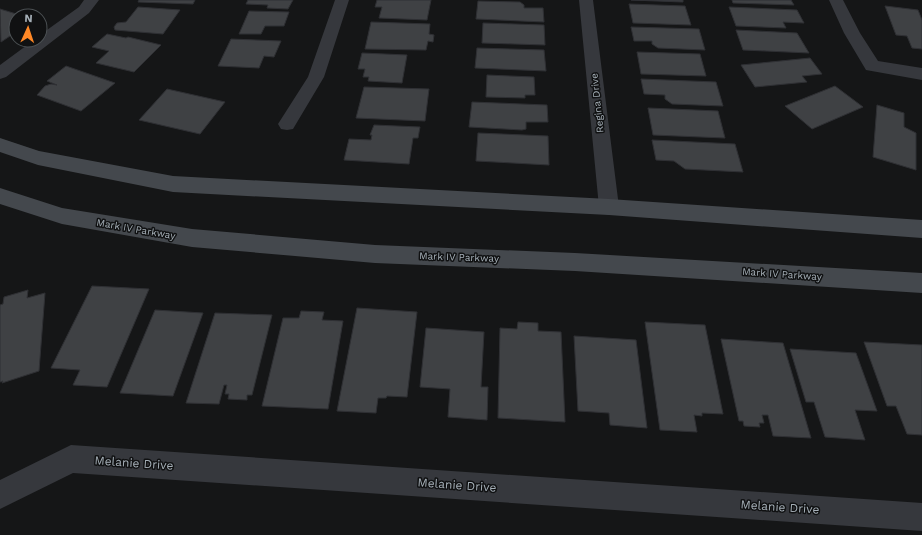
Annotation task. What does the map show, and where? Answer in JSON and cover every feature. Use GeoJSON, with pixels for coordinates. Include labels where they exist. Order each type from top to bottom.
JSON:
{"type":"FeatureCollection","features":[{"type":"Feature","properties":{"kind":"main road"},"geometry":{"type":"LineString","coordinates":[[0,145],[38,158],[173,184],[609,207],[922,229]]}},
{"type":"Feature","properties":{"kind":"main road","name":"Mark IV Parkway"},"geometry":{"type":"LineString","coordinates":[[0,196],[62,216],[192,238],[375,254],[583,262],[922,283]]}},
{"type":"Feature","properties":{"kind":"street"},"geometry":{"type":"LineString","coordinates":[[0,73],[84,10],[92,0]]}},
{"type":"Feature","properties":{"kind":"street"},"geometry":{"type":"LineString","coordinates":[[287,124],[316,78],[342,0]]}},
{"type":"Feature","properties":{"kind":"street","name":"Regina Drive"},"geometry":{"type":"LineString","coordinates":[[586,0],[609,207]]}},
{"type":"Feature","properties":{"kind":"street"},"geometry":{"type":"LineString","coordinates":[[836,0],[852,33],[872,66],[922,74]]}},
{"type":"Feature","properties":{"kind":"street","name":"Melanie Drive"},"geometry":{"type":"LineString","coordinates":[[0,495],[71,459],[922,516]]}},
{"type":"Feature","properties":{"kind":"building"},"geometry":{"type":"Polygon","coordinates":[[[139,0],[195,0],[193,4],[138,2],[139,0]]]}},
{"type":"Feature","properties":{"kind":"building"},"geometry":{"type":"Polygon","coordinates":[[[248,0],[293,0],[288,9],[267,8],[268,5],[246,4],[248,0]]]}},
{"type":"Feature","properties":{"kind":"building"},"geometry":{"type":"Polygon","coordinates":[[[377,0],[431,0],[427,20],[379,18],[382,7],[375,7],[377,0]]]}},
{"type":"Feature","properties":{"kind":"building"},"geometry":{"type":"Polygon","coordinates":[[[631,0],[683,0],[683,2],[631,0]]]}},
{"type":"Feature","properties":{"kind":"building"},"geometry":{"type":"Polygon","coordinates":[[[732,0],[791,0],[794,5],[733,3],[732,0]]]}},
{"type":"Feature","properties":{"kind":"building"},"geometry":{"type":"Polygon","coordinates":[[[478,1],[520,2],[524,5],[524,8],[543,8],[544,22],[476,19],[478,1]]]}},
{"type":"Feature","properties":{"kind":"building"},"geometry":{"type":"Polygon","coordinates":[[[629,4],[685,6],[691,25],[633,23],[629,4]]]}},
{"type":"Feature","properties":{"kind":"building"},"geometry":{"type":"Polygon","coordinates":[[[885,6],[918,10],[922,20],[922,49],[912,48],[907,36],[896,35],[885,6]]]}},
{"type":"Feature","properties":{"kind":"building"},"geometry":{"type":"Polygon","coordinates":[[[138,7],[180,10],[163,34],[115,30],[114,27],[117,23],[126,22],[138,7]]]}},
{"type":"Feature","properties":{"kind":"building"},"geometry":{"type":"Polygon","coordinates":[[[729,7],[797,10],[804,23],[783,22],[786,28],[736,26],[729,7]]]}},
{"type":"Feature","properties":{"kind":"building"},"geometry":{"type":"Polygon","coordinates":[[[0,9],[8,11],[8,37],[1,42],[0,9]]]}},
{"type":"Feature","properties":{"kind":"building"},"geometry":{"type":"Polygon","coordinates":[[[249,11],[289,12],[284,26],[265,26],[261,34],[239,34],[249,11]]]}},
{"type":"Feature","properties":{"kind":"building"},"geometry":{"type":"Polygon","coordinates":[[[371,22],[430,24],[429,34],[434,35],[433,42],[428,41],[426,50],[365,49],[371,22]]]}},
{"type":"Feature","properties":{"kind":"building"},"geometry":{"type":"Polygon","coordinates":[[[483,23],[544,25],[545,45],[482,43],[483,23]]]}},
{"type":"Feature","properties":{"kind":"building"},"geometry":{"type":"Polygon","coordinates":[[[631,27],[699,29],[705,50],[658,48],[652,44],[652,41],[634,41],[631,27]]]}},
{"type":"Feature","properties":{"kind":"building"},"geometry":{"type":"Polygon","coordinates":[[[736,30],[797,33],[809,53],[743,50],[736,30]]]}},
{"type":"Feature","properties":{"kind":"building"},"geometry":{"type":"Polygon","coordinates":[[[107,34],[126,38],[128,37],[161,45],[134,72],[96,63],[109,51],[92,47],[107,34]]]}},
{"type":"Feature","properties":{"kind":"building"},"geometry":{"type":"Polygon","coordinates":[[[231,39],[281,41],[274,57],[264,56],[259,68],[218,66],[231,39]]]}},
{"type":"Feature","properties":{"kind":"building"},"geometry":{"type":"Polygon","coordinates":[[[477,48],[544,50],[546,71],[475,68],[477,48]]]}},
{"type":"Feature","properties":{"kind":"building"},"geometry":{"type":"Polygon","coordinates":[[[637,52],[700,54],[706,76],[641,74],[637,52]]]}},
{"type":"Feature","properties":{"kind":"building"},"geometry":{"type":"Polygon","coordinates":[[[362,53],[407,55],[402,83],[368,81],[369,77],[363,77],[365,69],[358,69],[362,53]]]}},
{"type":"Feature","properties":{"kind":"building"},"geometry":{"type":"Polygon","coordinates":[[[810,58],[822,74],[802,76],[807,82],[755,87],[741,65],[810,58]]]}},
{"type":"Feature","properties":{"kind":"building"},"geometry":{"type":"Polygon","coordinates":[[[66,66],[115,83],[81,111],[37,95],[45,86],[51,84],[57,85],[47,81],[66,66]]]}},
{"type":"Feature","properties":{"kind":"building"},"geometry":{"type":"Polygon","coordinates":[[[487,75],[534,77],[535,95],[525,95],[525,98],[486,97],[487,75]]]}},
{"type":"Feature","properties":{"kind":"building"},"geometry":{"type":"Polygon","coordinates":[[[641,79],[716,82],[723,106],[672,104],[665,99],[665,95],[644,94],[641,79]]]}},
{"type":"Feature","properties":{"kind":"building"},"geometry":{"type":"Polygon","coordinates":[[[835,86],[863,107],[812,129],[785,106],[835,86]]]}},
{"type":"Feature","properties":{"kind":"building"},"geometry":{"type":"Polygon","coordinates":[[[364,87],[429,89],[425,121],[356,118],[364,87]]]}},
{"type":"Feature","properties":{"kind":"building"},"geometry":{"type":"Polygon","coordinates":[[[167,89],[225,102],[200,134],[139,120],[167,89]]]}},
{"type":"Feature","properties":{"kind":"building"},"geometry":{"type":"Polygon","coordinates":[[[472,102],[547,105],[548,122],[526,122],[526,129],[522,130],[469,127],[472,102]]]}},
{"type":"Feature","properties":{"kind":"building"},"geometry":{"type":"Polygon","coordinates":[[[877,105],[904,113],[904,127],[916,133],[916,170],[873,157],[877,105]]]}},
{"type":"Feature","properties":{"kind":"building"},"geometry":{"type":"Polygon","coordinates":[[[648,108],[718,111],[725,138],[653,135],[648,108]]]}},
{"type":"Feature","properties":{"kind":"building"},"geometry":{"type":"Polygon","coordinates":[[[374,125],[420,127],[418,138],[413,138],[409,164],[344,160],[349,139],[371,140],[372,135],[370,135],[374,125]]]}},
{"type":"Feature","properties":{"kind":"building"},"geometry":{"type":"Polygon","coordinates":[[[478,133],[548,136],[549,165],[476,161],[478,133]]]}},
{"type":"Feature","properties":{"kind":"building"},"geometry":{"type":"Polygon","coordinates":[[[652,140],[735,144],[743,172],[685,169],[674,161],[656,160],[652,140]]]}},
{"type":"Feature","properties":{"kind":"building"},"geometry":{"type":"Polygon","coordinates":[[[92,286],[149,289],[107,387],[73,385],[80,370],[51,368],[92,286]]]}},
{"type":"Feature","properties":{"kind":"building"},"geometry":{"type":"Polygon","coordinates":[[[28,290],[27,298],[45,293],[39,371],[2,383],[3,381],[0,382],[0,305],[3,304],[4,297],[28,290]]]}},
{"type":"Feature","properties":{"kind":"building"},"geometry":{"type":"Polygon","coordinates":[[[357,308],[417,312],[407,397],[387,396],[386,398],[378,398],[376,413],[337,411],[357,308]]]}},
{"type":"Feature","properties":{"kind":"building"},"geometry":{"type":"Polygon","coordinates":[[[155,310],[203,313],[173,396],[120,393],[155,310]]]}},
{"type":"Feature","properties":{"kind":"building"},"geometry":{"type":"Polygon","coordinates":[[[301,311],[324,312],[322,320],[343,321],[328,409],[262,406],[283,318],[299,318],[301,311]]]}},
{"type":"Feature","properties":{"kind":"building"},"geometry":{"type":"Polygon","coordinates":[[[215,313],[272,315],[252,395],[247,395],[247,400],[228,399],[229,394],[225,394],[227,385],[224,385],[219,404],[186,403],[215,313]]]}},
{"type":"Feature","properties":{"kind":"building"},"geometry":{"type":"Polygon","coordinates":[[[518,322],[538,323],[538,331],[561,332],[565,422],[498,418],[500,328],[517,329],[518,322]]]}},
{"type":"Feature","properties":{"kind":"building"},"geometry":{"type":"Polygon","coordinates":[[[645,322],[705,325],[723,414],[702,413],[702,416],[694,415],[697,432],[660,430],[645,322]]]}},
{"type":"Feature","properties":{"kind":"building"},"geometry":{"type":"Polygon","coordinates":[[[426,328],[484,332],[481,387],[488,387],[487,420],[448,417],[450,389],[420,387],[426,328]]]}},
{"type":"Feature","properties":{"kind":"building"},"geometry":{"type":"Polygon","coordinates":[[[574,336],[636,340],[647,428],[610,425],[609,413],[578,411],[574,336]]]}},
{"type":"Feature","properties":{"kind":"building"},"geometry":{"type":"Polygon","coordinates":[[[721,339],[783,343],[811,438],[773,436],[768,415],[762,415],[764,423],[759,423],[760,427],[744,426],[743,421],[739,421],[721,339]]]}},
{"type":"Feature","properties":{"kind":"building"},"geometry":{"type":"Polygon","coordinates":[[[864,342],[922,345],[922,435],[907,434],[896,406],[887,406],[864,342]]]}},
{"type":"Feature","properties":{"kind":"building"},"geometry":{"type":"Polygon","coordinates":[[[790,349],[856,353],[877,411],[855,410],[865,440],[825,437],[814,402],[806,402],[790,349]]]}}]}
